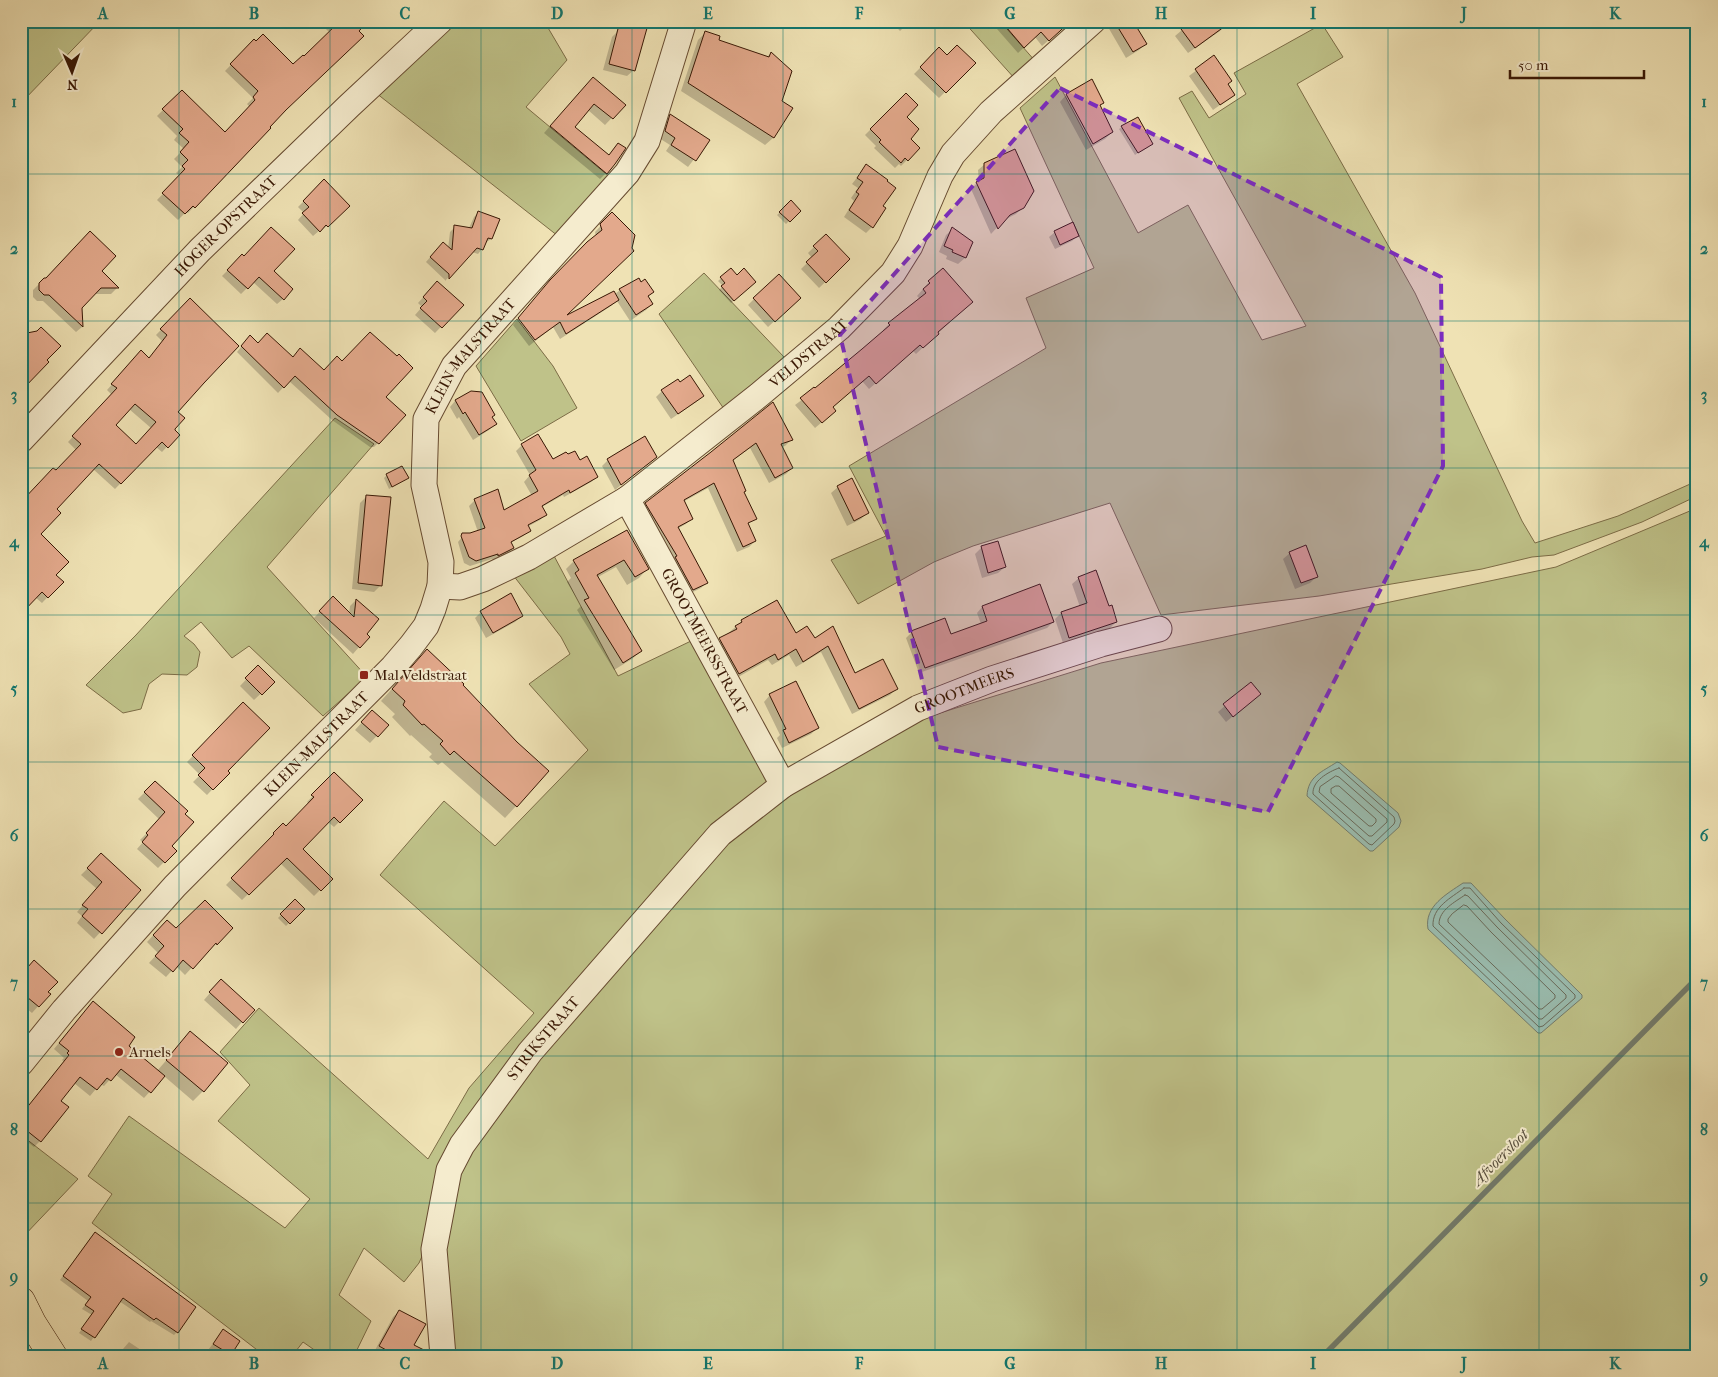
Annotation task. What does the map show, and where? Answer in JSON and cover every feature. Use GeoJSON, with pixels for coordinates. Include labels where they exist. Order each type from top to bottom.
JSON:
{"type":"FeatureCollection","features":[{"type":"Feature","properties":{"kind":"main road"},"geometry":{"type":"LineString","coordinates":[[21,1301],[53,1356]]}},
{"type":"Feature","properties":{"kind":"street","name":"HOGER-OPSTRAAT"},"geometry":{"type":"LineString","coordinates":[[21,440],[200,250],[440,21]]}},
{"type":"Feature","properties":{"kind":"street","name":"KLEIN-MALSTRAAT"},"geometry":{"type":"LineString","coordinates":[[21,1063],[64,1010],[175,886],[393,667],[426,626],[440,586],[441,562],[424,485],[426,419],[454,366],[627,173],[647,141],[684,21]]}},
{"type":"Feature","properties":{"kind":"street","name":"VELDSTRAAT"},"geometry":{"type":"LineString","coordinates":[[440,586],[460,587],[483,579],[529,557],[626,499],[831,334],[894,274],[910,246],[940,176],[953,154],[991,112],[1092,21]]}},
{"type":"Feature","properties":{"kind":"street","name":"GROOTMEERSSTRAAT"},"geometry":{"type":"LineString","coordinates":[[626,499],[783,785]]}},
{"type":"Feature","properties":{"kind":"street","name":"GROOTMEERS"},"geometry":{"type":"LineString","coordinates":[[783,785],[918,708],[992,679],[1101,644],[1159,629]]}},
{"type":"Feature","properties":{"kind":"street","name":"STRIKSTRAAT"},"geometry":{"type":"LineString","coordinates":[[443,1356],[434,1249],[449,1170],[462,1145],[530,1052],[720,834],[783,785]]}},
{"type":"Feature","properties":{"kind":"highlighted area"},"geometry":{"type":"Polygon","coordinates":[[[1060,88],[1441,277],[1443,466],[1268,812],[938,747],[840,335],[1060,88]]]}},
{"type":"Feature","properties":{"kind":"green space"},"geometry":{"type":"Polygon","coordinates":[[[21,21],[100,21],[21,103],[21,21]]]}},
{"type":"Feature","properties":{"kind":"green space"},"geometry":{"type":"Polygon","coordinates":[[[456,21],[544,21],[567,60],[526,107],[611,178],[558,236],[376,93],[456,21]]]}},
{"type":"Feature","properties":{"kind":"green space"},"geometry":{"type":"Polygon","coordinates":[[[963,21],[1000,21],[1036,62],[1016,80],[963,21]]]}},
{"type":"Feature","properties":{"kind":"green space"},"geometry":{"type":"Polygon","coordinates":[[[1322,24],[1343,57],[1297,84],[1415,293],[1522,521],[1535,543],[1618,516],[1697,481],[1697,496],[1642,522],[1554,555],[1532,557],[1482,569],[1319,596],[1161,615],[1110,503],[973,546],[934,562],[858,604],[831,560],[886,536],[849,466],[1046,348],[1026,298],[1094,268],[1020,108],[1055,77],[1138,233],[1188,205],[1262,340],[1306,326],[1179,98],[1192,91],[1209,118],[1246,94],[1234,73],[1322,24]]]}},
{"type":"Feature","properties":{"kind":"green space"},"geometry":{"type":"Polygon","coordinates":[[[704,273],[784,357],[724,409],[659,314],[704,273]]]}},
{"type":"Feature","properties":{"kind":"green space"},"geometry":{"type":"Polygon","coordinates":[[[517,319],[553,366],[577,408],[521,441],[476,366],[517,319]]]}},
{"type":"Feature","properties":{"kind":"green space"},"geometry":{"type":"Polygon","coordinates":[[[335,418],[374,444],[267,567],[367,677],[323,716],[249,646],[232,658],[201,622],[184,636],[200,652],[197,667],[187,675],[162,674],[149,684],[141,709],[123,713],[86,685],[136,635],[335,418]]]}},
{"type":"Feature","properties":{"kind":"green space"},"geometry":{"type":"Polygon","coordinates":[[[1697,508],[1697,1356],[449,1356],[440,1262],[446,1200],[481,1130],[632,945],[728,836],[792,788],[927,717],[1101,663],[1556,567],[1697,508]]]}},
{"type":"Feature","properties":{"kind":"green space"},"geometry":{"type":"Polygon","coordinates":[[[553,554],[618,676],[691,641],[771,785],[504,1072],[419,1263],[404,1282],[364,1248],[339,1295],[371,1321],[354,1356],[323,1356],[303,1342],[292,1356],[265,1356],[92,1223],[112,1194],[88,1176],[129,1116],[285,1228],[310,1199],[218,1121],[250,1085],[220,1052],[259,1008],[428,1159],[469,1088],[534,1013],[380,875],[444,801],[495,846],[588,750],[529,684],[570,654],[561,637],[513,575],[553,554]]]}},
{"type":"Feature","properties":{"kind":"green space"},"geometry":{"type":"Polygon","coordinates":[[[21,1135],[78,1179],[21,1239],[21,1135]]]}},
{"type":"Feature","properties":{"kind":"water"},"geometry":{"type":"Polygon","coordinates":[[[1337,762],[1398,813],[1401,821],[1399,827],[1373,851],[1370,851],[1307,796],[1313,779],[1337,762]]]}},
{"type":"Feature","properties":{"kind":"water"},"geometry":{"type":"Polygon","coordinates":[[[1463,883],[1471,883],[1582,995],[1582,998],[1541,1033],[1538,1033],[1428,929],[1428,921],[1433,907],[1444,896],[1463,883]]]}},
{"type":"Feature","properties":{"kind":"building"},"geometry":{"type":"Polygon","coordinates":[[[340,21],[368,21],[359,31],[364,36],[286,110],[195,208],[193,206],[185,214],[162,193],[185,169],[182,166],[188,160],[180,152],[189,142],[179,133],[183,129],[162,109],[182,90],[225,132],[255,100],[253,97],[258,91],[230,64],[254,39],[256,41],[263,34],[293,64],[304,56],[340,21]]]}},
{"type":"Feature","properties":{"kind":"building"},"geometry":{"type":"Polygon","coordinates":[[[620,21],[649,21],[635,71],[609,64],[620,21]]]}},
{"type":"Feature","properties":{"kind":"building"},"geometry":{"type":"Polygon","coordinates":[[[1001,21],[1071,21],[1049,41],[1041,32],[1024,48],[1001,21]]]}},
{"type":"Feature","properties":{"kind":"building"},"geometry":{"type":"Polygon","coordinates":[[[1114,21],[1133,21],[1147,44],[1133,52],[1114,21]]]}},
{"type":"Feature","properties":{"kind":"building"},"geometry":{"type":"Polygon","coordinates":[[[1191,21],[1232,21],[1195,48],[1181,29],[1191,21]]]}},
{"type":"Feature","properties":{"kind":"building"},"geometry":{"type":"Polygon","coordinates":[[[705,31],[720,36],[719,40],[769,57],[771,52],[792,71],[782,101],[793,108],[774,138],[688,83],[705,31]]]}},
{"type":"Feature","properties":{"kind":"building"},"geometry":{"type":"Polygon","coordinates":[[[957,45],[976,63],[946,93],[920,67],[939,47],[947,55],[957,45]]]}},
{"type":"Feature","properties":{"kind":"building"},"geometry":{"type":"Polygon","coordinates":[[[1214,55],[1232,81],[1228,84],[1235,95],[1220,105],[1195,69],[1214,55]]]}},
{"type":"Feature","properties":{"kind":"building"},"geometry":{"type":"Polygon","coordinates":[[[593,77],[626,105],[613,119],[594,104],[575,127],[609,155],[618,143],[626,148],[607,174],[550,126],[593,77]]]}},
{"type":"Feature","properties":{"kind":"building"},"geometry":{"type":"Polygon","coordinates":[[[1092,79],[1104,103],[1100,105],[1113,132],[1093,144],[1066,94],[1092,79]]]}},
{"type":"Feature","properties":{"kind":"building"},"geometry":{"type":"Polygon","coordinates":[[[906,93],[918,105],[907,117],[919,129],[911,139],[920,148],[908,161],[905,158],[901,163],[879,142],[881,140],[870,129],[906,93]]]}},
{"type":"Feature","properties":{"kind":"building"},"geometry":{"type":"Polygon","coordinates":[[[670,114],[710,140],[696,161],[671,145],[675,138],[665,131],[670,114]]]}},
{"type":"Feature","properties":{"kind":"building"},"geometry":{"type":"Polygon","coordinates":[[[1138,117],[1153,144],[1138,153],[1121,126],[1138,117]]]}},
{"type":"Feature","properties":{"kind":"building"},"geometry":{"type":"Polygon","coordinates":[[[1015,149],[1034,191],[1024,208],[1010,215],[998,229],[976,182],[984,178],[984,163],[1015,149]]]}},
{"type":"Feature","properties":{"kind":"building"},"geometry":{"type":"Polygon","coordinates":[[[866,164],[896,188],[883,206],[886,208],[873,228],[849,210],[859,194],[856,192],[863,182],[857,178],[866,164]]]}},
{"type":"Feature","properties":{"kind":"building"},"geometry":{"type":"Polygon","coordinates":[[[324,179],[350,206],[320,232],[302,213],[309,207],[303,201],[324,179]]]}},
{"type":"Feature","properties":{"kind":"building"},"geometry":{"type":"Polygon","coordinates":[[[791,200],[801,211],[790,222],[779,212],[791,200]]]}},
{"type":"Feature","properties":{"kind":"building"},"geometry":{"type":"Polygon","coordinates":[[[478,211],[500,219],[492,239],[488,238],[483,250],[477,248],[449,279],[449,274],[430,257],[443,242],[452,250],[454,225],[472,228],[478,211]]]}},
{"type":"Feature","properties":{"kind":"building"},"geometry":{"type":"Polygon","coordinates":[[[612,212],[635,235],[632,248],[634,251],[567,315],[614,291],[619,300],[566,334],[560,322],[535,340],[518,318],[550,280],[587,242],[602,230],[600,224],[612,212]]]}},
{"type":"Feature","properties":{"kind":"building"},"geometry":{"type":"Polygon","coordinates":[[[1073,222],[1079,236],[1060,245],[1054,231],[1073,222]]]}},
{"type":"Feature","properties":{"kind":"building"},"geometry":{"type":"Polygon","coordinates":[[[271,227],[295,249],[274,271],[293,289],[284,300],[259,277],[248,289],[227,270],[242,254],[244,256],[271,227]]]}},
{"type":"Feature","properties":{"kind":"building"},"geometry":{"type":"Polygon","coordinates":[[[952,227],[973,242],[966,258],[944,246],[952,227]]]}},
{"type":"Feature","properties":{"kind":"building"},"geometry":{"type":"Polygon","coordinates":[[[90,231],[116,256],[102,271],[119,288],[101,288],[82,308],[83,327],[49,295],[44,295],[39,290],[39,283],[90,231]]]}},
{"type":"Feature","properties":{"kind":"building"},"geometry":{"type":"Polygon","coordinates":[[[826,234],[850,259],[826,283],[806,262],[818,251],[813,246],[826,234]]]}},
{"type":"Feature","properties":{"kind":"building"},"geometry":{"type":"Polygon","coordinates":[[[731,268],[737,275],[744,268],[756,282],[734,301],[721,286],[725,283],[720,277],[731,268]]]}},
{"type":"Feature","properties":{"kind":"building"},"geometry":{"type":"Polygon","coordinates":[[[943,268],[973,302],[938,332],[939,334],[923,348],[920,345],[876,384],[869,376],[833,407],[836,411],[822,423],[800,398],[862,349],[890,325],[888,323],[926,293],[923,289],[930,283],[928,281],[943,268]]]}},
{"type":"Feature","properties":{"kind":"building"},"geometry":{"type":"Polygon","coordinates":[[[779,274],[801,298],[775,322],[753,298],[779,274]]]}},
{"type":"Feature","properties":{"kind":"building"},"geometry":{"type":"Polygon","coordinates":[[[639,278],[641,282],[645,279],[654,292],[648,296],[653,304],[636,315],[619,289],[639,278]]]}},
{"type":"Feature","properties":{"kind":"building"},"geometry":{"type":"Polygon","coordinates":[[[437,281],[464,305],[442,328],[420,308],[427,301],[423,297],[437,281]]]}},
{"type":"Feature","properties":{"kind":"building"},"geometry":{"type":"Polygon","coordinates":[[[190,298],[239,346],[178,412],[185,418],[175,429],[180,435],[168,448],[162,442],[121,484],[99,464],[57,509],[61,513],[41,534],[69,562],[56,575],[64,582],[48,598],[42,592],[21,614],[21,502],[53,468],[56,470],[81,444],[72,436],[117,388],[111,384],[141,350],[149,358],[167,335],[160,329],[190,298]],[[135,404],[116,425],[136,444],[156,422],[135,404]]]}},
{"type":"Feature","properties":{"kind":"building"},"geometry":{"type":"Polygon","coordinates":[[[41,327],[61,346],[47,360],[49,362],[21,391],[22,334],[37,331],[41,327]]]}},
{"type":"Feature","properties":{"kind":"building"},"geometry":{"type":"Polygon","coordinates":[[[370,332],[397,356],[399,354],[413,368],[386,397],[406,415],[379,444],[337,415],[295,376],[284,388],[241,346],[250,335],[258,343],[267,333],[293,357],[300,348],[324,370],[337,356],[342,361],[370,332]]]}},
{"type":"Feature","properties":{"kind":"building"},"geometry":{"type":"Polygon","coordinates":[[[690,375],[704,396],[678,414],[661,390],[678,379],[680,382],[690,375]]]}},
{"type":"Feature","properties":{"kind":"building"},"geometry":{"type":"Polygon","coordinates":[[[471,391],[482,392],[495,415],[492,417],[497,424],[479,435],[455,400],[471,391]]]}},
{"type":"Feature","properties":{"kind":"building"},"geometry":{"type":"Polygon","coordinates":[[[773,402],[793,440],[781,444],[793,468],[775,478],[756,443],[733,460],[746,491],[744,492],[757,519],[748,523],[756,541],[743,547],[714,483],[684,500],[693,519],[678,527],[708,583],[693,590],[675,557],[677,556],[645,503],[773,402]]]}},
{"type":"Feature","properties":{"kind":"building"},"geometry":{"type":"Polygon","coordinates":[[[538,434],[553,459],[566,452],[568,454],[575,451],[580,460],[587,456],[598,477],[570,493],[569,490],[542,506],[547,515],[528,525],[531,531],[511,542],[514,548],[498,556],[498,554],[476,561],[469,557],[461,536],[462,533],[470,533],[485,528],[474,499],[498,489],[504,510],[538,491],[529,475],[536,470],[521,444],[538,434]]]}},
{"type":"Feature","properties":{"kind":"building"},"geometry":{"type":"Polygon","coordinates":[[[645,436],[657,457],[621,485],[607,459],[645,436]]]}},
{"type":"Feature","properties":{"kind":"building"},"geometry":{"type":"Polygon","coordinates":[[[402,466],[409,478],[392,487],[386,474],[402,466]]]}},
{"type":"Feature","properties":{"kind":"building"},"geometry":{"type":"Polygon","coordinates":[[[852,478],[869,513],[854,521],[837,486],[852,478]]]}},
{"type":"Feature","properties":{"kind":"building"},"geometry":{"type":"Polygon","coordinates":[[[366,495],[391,497],[382,586],[358,583],[366,495]]]}},
{"type":"Feature","properties":{"kind":"building"},"geometry":{"type":"Polygon","coordinates":[[[627,530],[649,569],[635,577],[624,560],[597,575],[642,651],[623,663],[584,600],[589,598],[575,573],[579,570],[573,560],[627,530]]]}},
{"type":"Feature","properties":{"kind":"building"},"geometry":{"type":"Polygon","coordinates":[[[998,541],[1006,567],[988,573],[981,546],[998,541]]]}},
{"type":"Feature","properties":{"kind":"building"},"geometry":{"type":"Polygon","coordinates":[[[1306,545],[1318,577],[1301,583],[1289,552],[1306,545]]]}},
{"type":"Feature","properties":{"kind":"building"},"geometry":{"type":"Polygon","coordinates":[[[1096,570],[1109,606],[1112,605],[1117,622],[1069,638],[1061,612],[1087,603],[1078,577],[1096,570]]]}},
{"type":"Feature","properties":{"kind":"building"},"geometry":{"type":"Polygon","coordinates":[[[1040,584],[1054,622],[925,668],[911,631],[945,618],[951,634],[987,621],[982,606],[1040,584]]]}},
{"type":"Feature","properties":{"kind":"building"},"geometry":{"type":"Polygon","coordinates":[[[511,593],[523,616],[493,633],[480,611],[511,593]]]}},
{"type":"Feature","properties":{"kind":"building"},"geometry":{"type":"Polygon","coordinates":[[[333,596],[354,617],[356,599],[379,619],[367,634],[370,637],[360,648],[319,611],[333,596]]]}},
{"type":"Feature","properties":{"kind":"building"},"geometry":{"type":"Polygon","coordinates":[[[777,600],[796,633],[807,626],[815,638],[833,626],[855,673],[883,659],[898,689],[859,709],[828,646],[803,662],[796,649],[778,660],[775,654],[739,674],[719,638],[737,629],[735,626],[742,622],[741,620],[777,600]]]}},
{"type":"Feature","properties":{"kind":"building"},"geometry":{"type":"Polygon","coordinates":[[[427,649],[464,684],[517,742],[549,771],[517,807],[454,751],[450,755],[440,744],[443,741],[424,724],[422,725],[403,705],[405,701],[392,689],[427,649]]]}},
{"type":"Feature","properties":{"kind":"building"},"geometry":{"type":"Polygon","coordinates":[[[258,665],[275,682],[262,695],[245,678],[258,665]]]}},
{"type":"Feature","properties":{"kind":"building"},"geometry":{"type":"Polygon","coordinates":[[[796,681],[819,728],[789,743],[783,730],[786,729],[769,694],[796,681]]]}},
{"type":"Feature","properties":{"kind":"building"},"geometry":{"type":"Polygon","coordinates":[[[1251,682],[1261,694],[1233,717],[1223,704],[1251,682]]]}},
{"type":"Feature","properties":{"kind":"building"},"geometry":{"type":"Polygon","coordinates":[[[243,702],[270,728],[228,771],[230,773],[213,790],[198,775],[205,768],[192,755],[243,702]]]}},
{"type":"Feature","properties":{"kind":"building"},"geometry":{"type":"Polygon","coordinates":[[[372,710],[389,725],[378,737],[361,722],[372,710]]]}},
{"type":"Feature","properties":{"kind":"building"},"geometry":{"type":"Polygon","coordinates":[[[334,772],[363,800],[340,823],[334,817],[303,849],[333,879],[321,891],[287,858],[249,895],[231,878],[283,823],[286,826],[314,797],[311,795],[334,772]]]}},
{"type":"Feature","properties":{"kind":"building"},"geometry":{"type":"Polygon","coordinates":[[[155,781],[188,811],[185,814],[194,822],[172,846],[177,851],[165,863],[142,842],[148,835],[146,833],[165,812],[144,792],[155,781]]]}},
{"type":"Feature","properties":{"kind":"building"},"geometry":{"type":"Polygon","coordinates":[[[101,853],[141,890],[102,934],[82,916],[88,909],[82,905],[102,882],[87,868],[101,853]]]}},
{"type":"Feature","properties":{"kind":"building"},"geometry":{"type":"Polygon","coordinates":[[[295,899],[305,909],[290,924],[280,914],[295,899]]]}},
{"type":"Feature","properties":{"kind":"building"},"geometry":{"type":"Polygon","coordinates":[[[205,900],[233,928],[217,945],[216,943],[193,969],[183,960],[173,972],[155,956],[164,946],[153,935],[167,920],[176,928],[205,900]]]}},
{"type":"Feature","properties":{"kind":"building"},"geometry":{"type":"Polygon","coordinates":[[[34,960],[58,982],[48,992],[51,994],[39,1007],[21,992],[21,975],[34,960]]]}},
{"type":"Feature","properties":{"kind":"building"},"geometry":{"type":"Polygon","coordinates":[[[221,979],[255,1010],[243,1023],[209,992],[221,979]]]}},
{"type":"Feature","properties":{"kind":"building"},"geometry":{"type":"Polygon","coordinates":[[[93,1001],[135,1037],[129,1046],[165,1076],[151,1093],[121,1069],[111,1081],[107,1078],[97,1090],[80,1077],[61,1101],[69,1107],[41,1142],[21,1126],[21,1115],[69,1055],[67,1053],[69,1051],[59,1043],[93,1001]]]}},
{"type":"Feature","properties":{"kind":"building"},"geometry":{"type":"Polygon","coordinates":[[[190,1031],[228,1063],[204,1092],[166,1060],[190,1031]]]}},
{"type":"Feature","properties":{"kind":"building"},"geometry":{"type":"Polygon","coordinates":[[[95,1232],[196,1307],[178,1333],[156,1318],[154,1320],[123,1298],[95,1338],[81,1329],[94,1311],[85,1305],[91,1297],[63,1276],[95,1232]]]}},
{"type":"Feature","properties":{"kind":"building"},"geometry":{"type":"Polygon","coordinates":[[[399,1310],[426,1324],[414,1345],[428,1352],[429,1356],[397,1356],[379,1346],[399,1310]]]}},
{"type":"Feature","properties":{"kind":"building"},"geometry":{"type":"Polygon","coordinates":[[[223,1329],[240,1341],[231,1355],[213,1344],[223,1329]]]}},
{"type":"Feature","properties":{"kind":"waterway","name":"Afvoersloot"},"geometry":{"type":"LineString","coordinates":[[1323,1356],[1697,978]]}},
{"type":"Feature","properties":{"kind":"place","name":"Mal Veldstraat"},"geometry":{"type":"Point","coordinates":[364,675]}},
{"type":"Feature","properties":{"kind":"place","name":"Arnels"},"geometry":{"type":"Point","coordinates":[119,1052]}}]}
